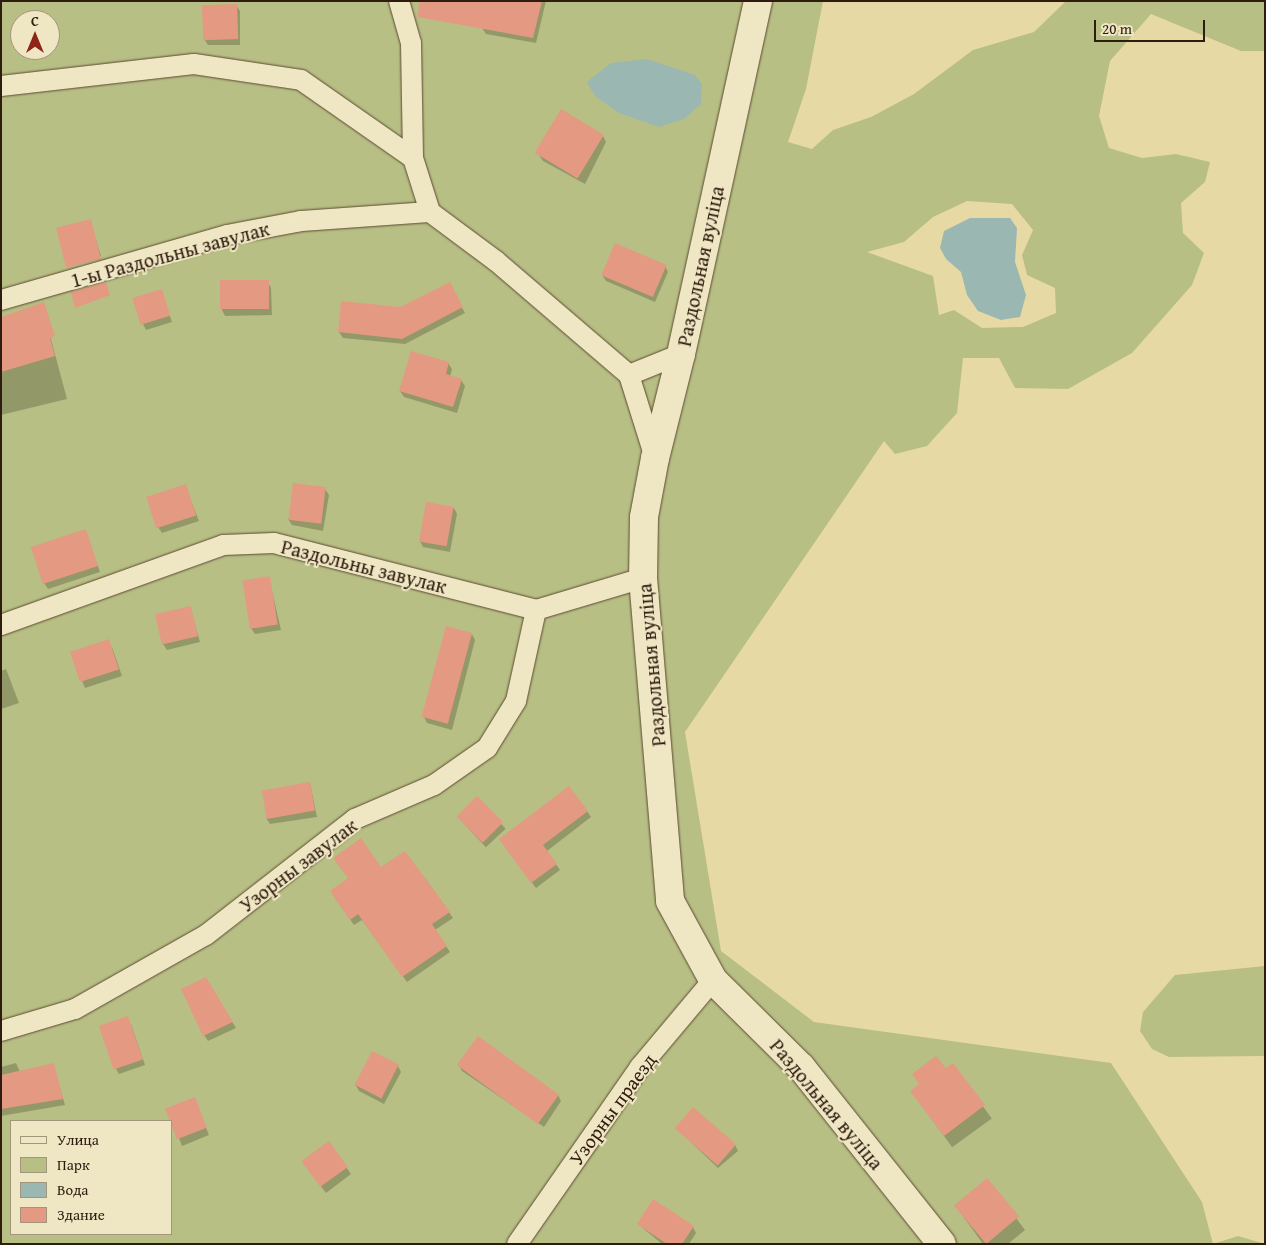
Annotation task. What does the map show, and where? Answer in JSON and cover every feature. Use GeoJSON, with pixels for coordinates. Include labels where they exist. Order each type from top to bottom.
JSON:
{"type":"FeatureCollection","features":[{"type":"Feature","properties":{"kind":"street","name":"Раздольная вуліца"},"geometry":{"type":"LineString","coordinates":[[758,1],[682,354],[655,458],[644,517],[643,578],[670,901],[713,980],[801,1067],[942,1244]]}},
{"type":"Feature","properties":{"kind":"lane"},"geometry":{"type":"LineString","coordinates":[[399,1],[411,43],[412,158],[430,212],[496,261],[629,375],[655,458]]}},
{"type":"Feature","properties":{"kind":"lane"},"geometry":{"type":"LineString","coordinates":[[1,86],[194,64],[302,80],[412,158]]}},
{"type":"Feature","properties":{"kind":"lane","name":"1-ы Раздольны завулак"},"geometry":{"type":"LineString","coordinates":[[1,300],[227,235],[301,221],[430,212]]}},
{"type":"Feature","properties":{"kind":"lane"},"geometry":{"type":"LineString","coordinates":[[629,375],[682,354]]}},
{"type":"Feature","properties":{"kind":"lane","name":"Раздольны завулак"},"geometry":{"type":"LineString","coordinates":[[1,625],[223,546],[274,543],[536,610]]}},
{"type":"Feature","properties":{"kind":"lane"},"geometry":{"type":"LineString","coordinates":[[536,610],[643,578]]}},
{"type":"Feature","properties":{"kind":"lane","name":"Узорны завулак"},"geometry":{"type":"LineString","coordinates":[[1,1032],[75,1009],[206,935],[355,819],[434,785],[487,748],[516,702],[536,610]]}},
{"type":"Feature","properties":{"kind":"lane","name":"Узорны праезд"},"geometry":{"type":"LineString","coordinates":[[517,1244],[640,1067],[713,980]]}},
{"type":"Feature","properties":{"kind":"green space"},"geometry":{"type":"Polygon","coordinates":[[[1,1],[823,1],[806,89],[788,142],[812,149],[833,130],[871,117],[914,94],[973,50],[1034,32],[1066,1],[1265,1],[1265,51],[1241,51],[1151,14],[1110,61],[1099,116],[1109,148],[1142,158],[1176,154],[1210,162],[1205,182],[1181,203],[1183,233],[1204,253],[1192,285],[1132,353],[1068,389],[1015,388],[999,358],[963,358],[957,413],[927,446],[895,454],[884,441],[685,732],[721,951],[814,1022],[1111,1063],[1202,1202],[1213,1244],[1,1244],[1,1]],[[967,201],[933,217],[904,242],[867,252],[933,276],[939,315],[954,310],[982,328],[1023,327],[1056,313],[1055,288],[1027,275],[1022,255],[1033,230],[1012,204],[967,201]]]}},
{"type":"Feature","properties":{"kind":"green space"},"geometry":{"type":"Polygon","coordinates":[[[1265,966],[1265,1056],[1169,1057],[1152,1049],[1140,1031],[1143,1012],[1175,975],[1265,966]]]}},
{"type":"Feature","properties":{"kind":"green space"},"geometry":{"type":"Polygon","coordinates":[[[1238,1236],[1265,1244],[1213,1244],[1238,1236]]]}},
{"type":"Feature","properties":{"kind":"water"},"geometry":{"type":"Polygon","coordinates":[[[647,59],[695,75],[702,84],[701,104],[684,119],[659,127],[619,113],[595,96],[587,82],[611,63],[647,59]]]}},
{"type":"Feature","properties":{"kind":"water"},"geometry":{"type":"Polygon","coordinates":[[[970,218],[1010,218],[1017,228],[1015,262],[1026,295],[1020,317],[1001,320],[978,311],[967,295],[961,272],[946,259],[940,248],[944,231],[970,218]]]}},
{"type":"Feature","properties":{"kind":"building"},"geometry":{"type":"Polygon","coordinates":[[[419,1],[542,1],[533,38],[418,17],[419,1]]]}},
{"type":"Feature","properties":{"kind":"building"},"geometry":{"type":"Polygon","coordinates":[[[237,4],[238,39],[203,40],[202,5],[237,4]]]}},
{"type":"Feature","properties":{"kind":"building"},"geometry":{"type":"Polygon","coordinates":[[[561,109],[604,135],[578,178],[535,153],[561,109]]]}},
{"type":"Feature","properties":{"kind":"building"},"geometry":{"type":"Polygon","coordinates":[[[91,219],[101,259],[66,267],[56,228],[91,219]]]}},
{"type":"Feature","properties":{"kind":"building"},"geometry":{"type":"Polygon","coordinates":[[[615,243],[667,265],[653,297],[601,275],[615,243]]]}},
{"type":"Feature","properties":{"kind":"building"},"geometry":{"type":"Polygon","coordinates":[[[220,280],[269,280],[269,309],[220,309],[220,280]]]}},
{"type":"Feature","properties":{"kind":"building"},"geometry":{"type":"Polygon","coordinates":[[[106,282],[110,295],[75,308],[71,292],[106,282]]]}},
{"type":"Feature","properties":{"kind":"building"},"geometry":{"type":"Polygon","coordinates":[[[450,282],[463,307],[402,339],[338,332],[341,301],[400,307],[450,282]]]}},
{"type":"Feature","properties":{"kind":"building"},"geometry":{"type":"Polygon","coordinates":[[[162,289],[170,316],[141,325],[132,298],[162,289]]]}},
{"type":"Feature","properties":{"kind":"building"},"geometry":{"type":"Polygon","coordinates":[[[44,302],[55,336],[50,338],[55,356],[1,372],[1,317],[44,302]]]}},
{"type":"Feature","properties":{"kind":"building"},"geometry":{"type":"Polygon","coordinates":[[[411,351],[449,362],[446,374],[462,379],[453,407],[399,391],[411,351]]]}},
{"type":"Feature","properties":{"kind":"building"},"geometry":{"type":"Polygon","coordinates":[[[293,483],[326,487],[321,524],[288,520],[293,483]]]}},
{"type":"Feature","properties":{"kind":"building"},"geometry":{"type":"Polygon","coordinates":[[[186,484],[196,515],[156,528],[146,497],[186,484]]]}},
{"type":"Feature","properties":{"kind":"building"},"geometry":{"type":"Polygon","coordinates":[[[426,502],[454,507],[447,546],[419,541],[426,502]]]}},
{"type":"Feature","properties":{"kind":"building"},"geometry":{"type":"Polygon","coordinates":[[[86,529],[98,566],[43,584],[31,547],[86,529]]]}},
{"type":"Feature","properties":{"kind":"building"},"geometry":{"type":"Polygon","coordinates":[[[270,576],[278,624],[250,629],[242,580],[270,576]]]}},
{"type":"Feature","properties":{"kind":"building"},"geometry":{"type":"Polygon","coordinates":[[[191,606],[198,636],[162,645],[155,614],[191,606]]]}},
{"type":"Feature","properties":{"kind":"building"},"geometry":{"type":"Polygon","coordinates":[[[446,626],[472,633],[448,724],[422,717],[446,626]]]}},
{"type":"Feature","properties":{"kind":"building"},"geometry":{"type":"Polygon","coordinates":[[[109,639],[119,669],[80,682],[70,652],[109,639]]]}},
{"type":"Feature","properties":{"kind":"building"},"geometry":{"type":"Polygon","coordinates":[[[310,782],[315,811],[267,819],[262,791],[310,782]]]}},
{"type":"Feature","properties":{"kind":"building"},"geometry":{"type":"Polygon","coordinates":[[[569,786],[588,811],[543,845],[557,864],[531,883],[499,839],[569,786]]]}},
{"type":"Feature","properties":{"kind":"building"},"geometry":{"type":"Polygon","coordinates":[[[477,796],[503,822],[483,843],[456,817],[477,796]]]}},
{"type":"Feature","properties":{"kind":"building"},"geometry":{"type":"Polygon","coordinates":[[[361,838],[381,867],[405,851],[450,912],[432,924],[447,946],[402,977],[358,914],[350,920],[330,891],[348,878],[333,858],[361,838]]]}},
{"type":"Feature","properties":{"kind":"building"},"geometry":{"type":"Polygon","coordinates":[[[206,977],[233,1022],[203,1036],[181,989],[206,977]]]}},
{"type":"Feature","properties":{"kind":"building"},"geometry":{"type":"Polygon","coordinates":[[[128,1016],[143,1059],[114,1070],[99,1026],[128,1016]]]}},
{"type":"Feature","properties":{"kind":"building"},"geometry":{"type":"Polygon","coordinates":[[[478,1036],[559,1095],[538,1124],[457,1065],[478,1036]]]}},
{"type":"Feature","properties":{"kind":"building"},"geometry":{"type":"Polygon","coordinates":[[[372,1051],[399,1065],[381,1098],[355,1085],[372,1051]]]}},
{"type":"Feature","properties":{"kind":"building"},"geometry":{"type":"Polygon","coordinates":[[[936,1056],[946,1068],[953,1063],[985,1105],[944,1136],[910,1091],[919,1084],[912,1074],[936,1056]]]}},
{"type":"Feature","properties":{"kind":"building"},"geometry":{"type":"Polygon","coordinates":[[[54,1063],[63,1099],[1,1109],[1,1075],[54,1063]]]}},
{"type":"Feature","properties":{"kind":"building"},"geometry":{"type":"Polygon","coordinates":[[[195,1097],[207,1128],[177,1139],[172,1126],[172,1120],[170,1120],[165,1108],[195,1097]]]}},
{"type":"Feature","properties":{"kind":"building"},"geometry":{"type":"Polygon","coordinates":[[[693,1107],[736,1144],[718,1166],[675,1128],[693,1107]]]}},
{"type":"Feature","properties":{"kind":"building"},"geometry":{"type":"Polygon","coordinates":[[[329,1141],[348,1167],[320,1187],[301,1161],[329,1141]]]}},
{"type":"Feature","properties":{"kind":"building"},"geometry":{"type":"Polygon","coordinates":[[[987,1178],[1019,1216],[986,1244],[954,1206],[987,1178]]]}},
{"type":"Feature","properties":{"kind":"building"},"geometry":{"type":"Polygon","coordinates":[[[653,1199],[694,1226],[682,1244],[667,1244],[637,1224],[653,1199]]]}}]}
